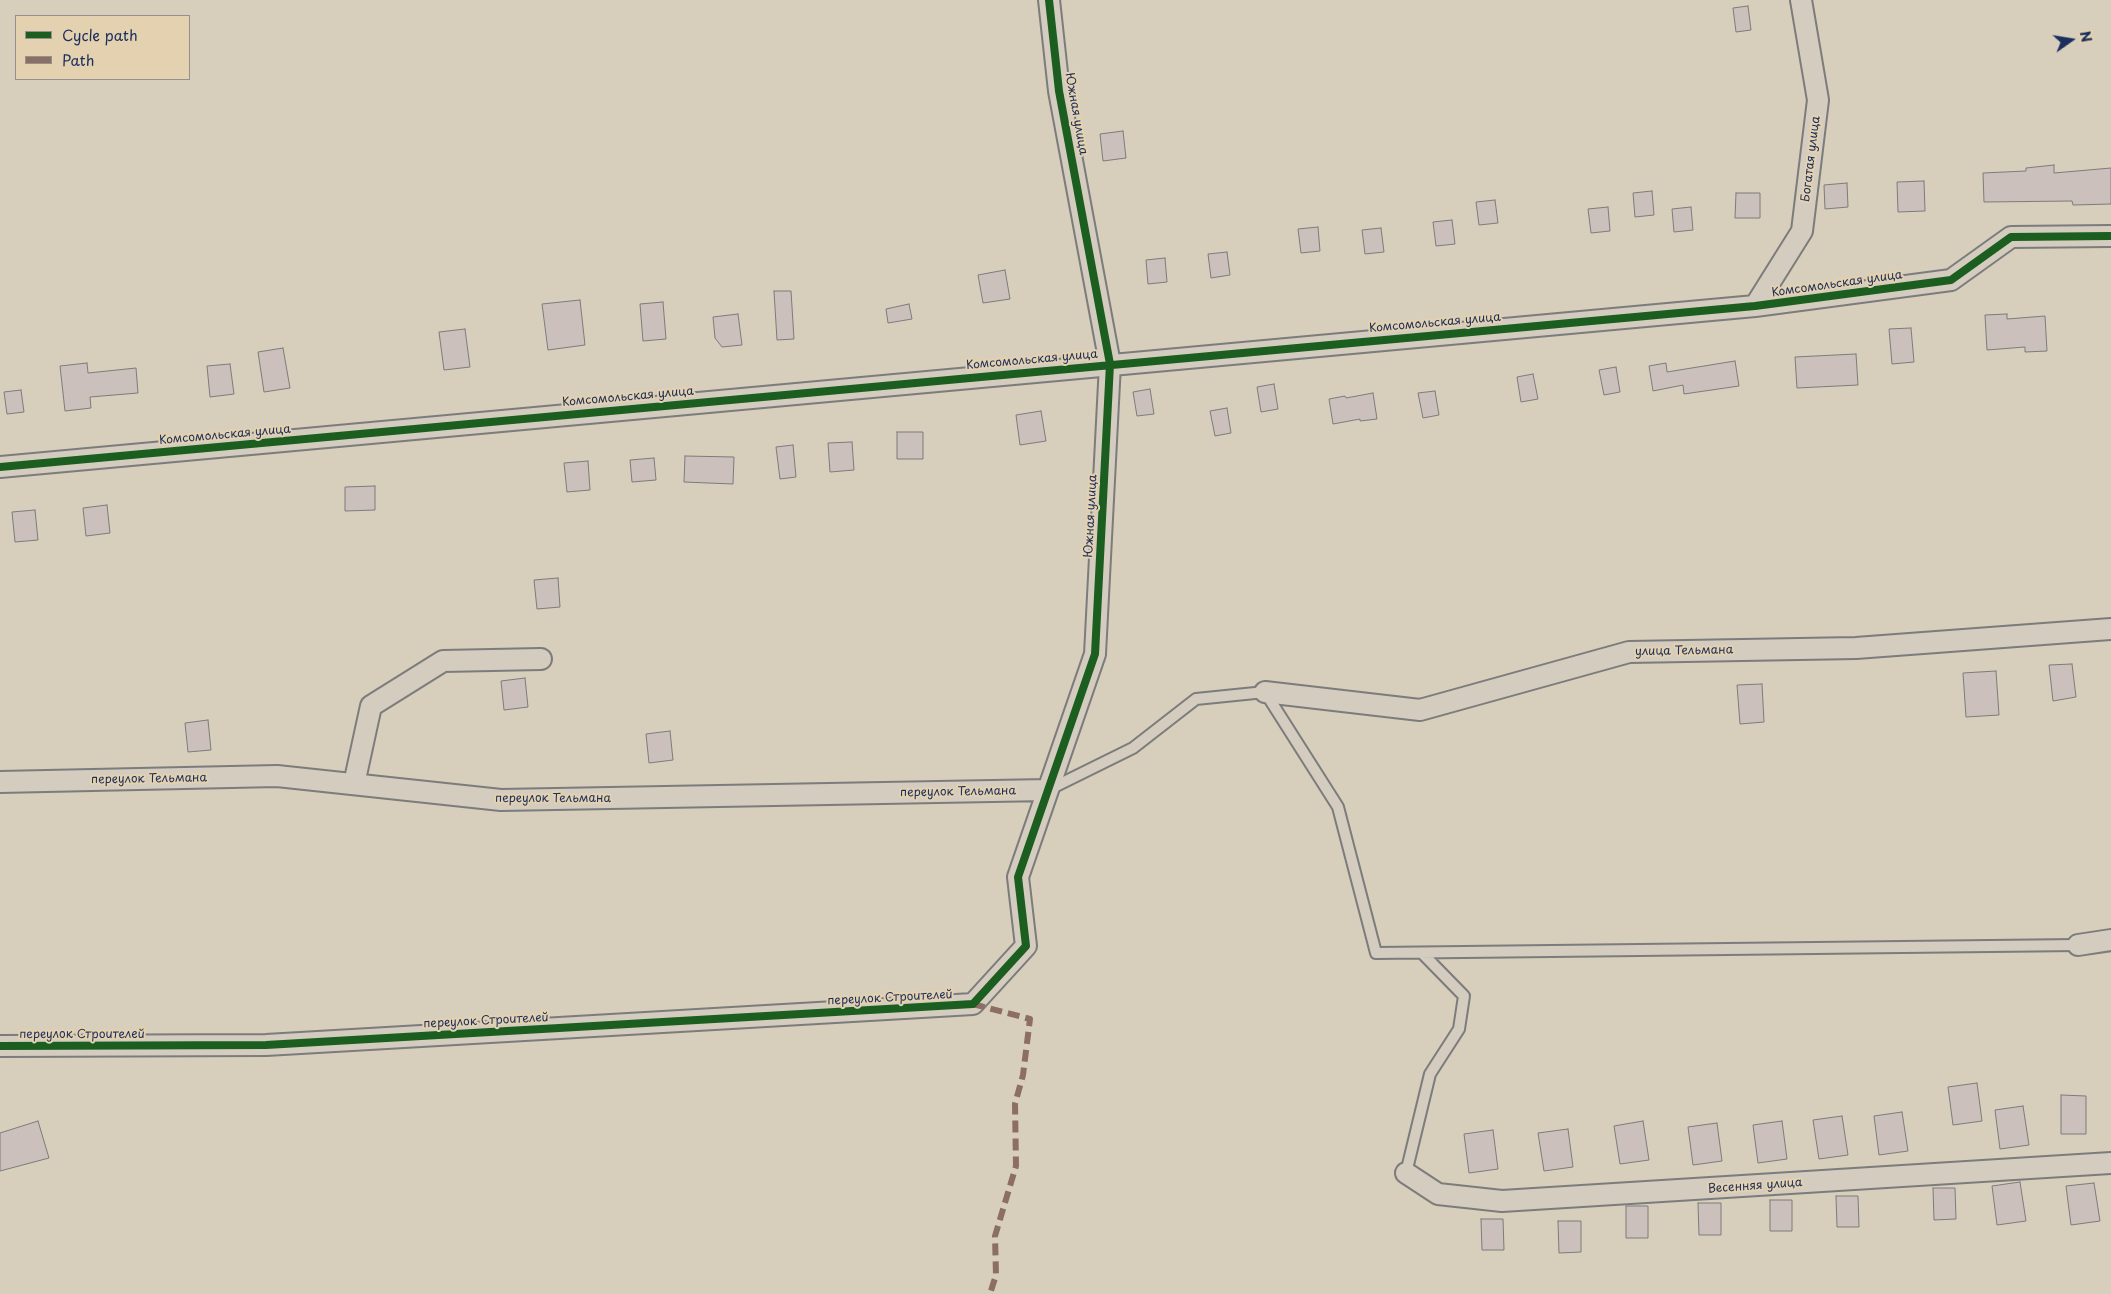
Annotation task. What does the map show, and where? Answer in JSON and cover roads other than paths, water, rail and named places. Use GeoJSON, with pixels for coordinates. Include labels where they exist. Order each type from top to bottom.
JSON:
{"type":"FeatureCollection","features":[{"type":"Feature","properties":{"kind":"street","name":"Южная улица"},"geometry":{"type":"LineString","coordinates":[[973,1004],[1026,946],[1018,877],[1096,654],[1110,364],[1059,91],[1048,0]]}},
{"type":"Feature","properties":{"kind":"street","name":"Богатая улица"},"geometry":{"type":"LineString","coordinates":[[1755,306],[1802,231],[1818,100],[1801,0]]}},
{"type":"Feature","properties":{"kind":"street","name":"Комсомольская улица"},"geometry":{"type":"LineString","coordinates":[[0,467],[1755,306],[1951,280],[2011,237],[2111,236]]}},
{"type":"Feature","properties":{"kind":"street","name":"улица Тельмана"},"geometry":{"type":"LineString","coordinates":[[1265,692],[1420,710],[1629,652],[1856,648],[2111,629]]}},
{"type":"Feature","properties":{"kind":"street"},"geometry":{"type":"LineString","coordinates":[[354,784],[371,706],[443,661],[541,660]]}},
{"type":"Feature","properties":{"kind":"street","name":"переулок Тельмана"},"geometry":{"type":"LineString","coordinates":[[0,782],[277,776],[502,800],[1047,790]]}},
{"type":"Feature","properties":{"kind":"street"},"geometry":{"type":"LineString","coordinates":[[2078,945],[2111,940]]}},
{"type":"Feature","properties":{"kind":"street","name":"переулок Строителей"},"geometry":{"type":"LineString","coordinates":[[0,1046],[266,1045],[973,1004]]}},
{"type":"Feature","properties":{"kind":"street","name":"Весенняя улица"},"geometry":{"type":"LineString","coordinates":[[1406,1174],[1438,1194],[1502,1202],[2111,1163]]}},
{"type":"Feature","properties":{"kind":"lane"},"geometry":{"type":"LineString","coordinates":[[1047,790],[1133,748],[1196,699],[1265,692],[1338,807],[1376,953],[1423,954],[2078,945]]}},
{"type":"Feature","properties":{"kind":"lane"},"geometry":{"type":"LineString","coordinates":[[1406,1174],[1430,1074],[1459,1029],[1464,996],[1423,954]]}}]}
